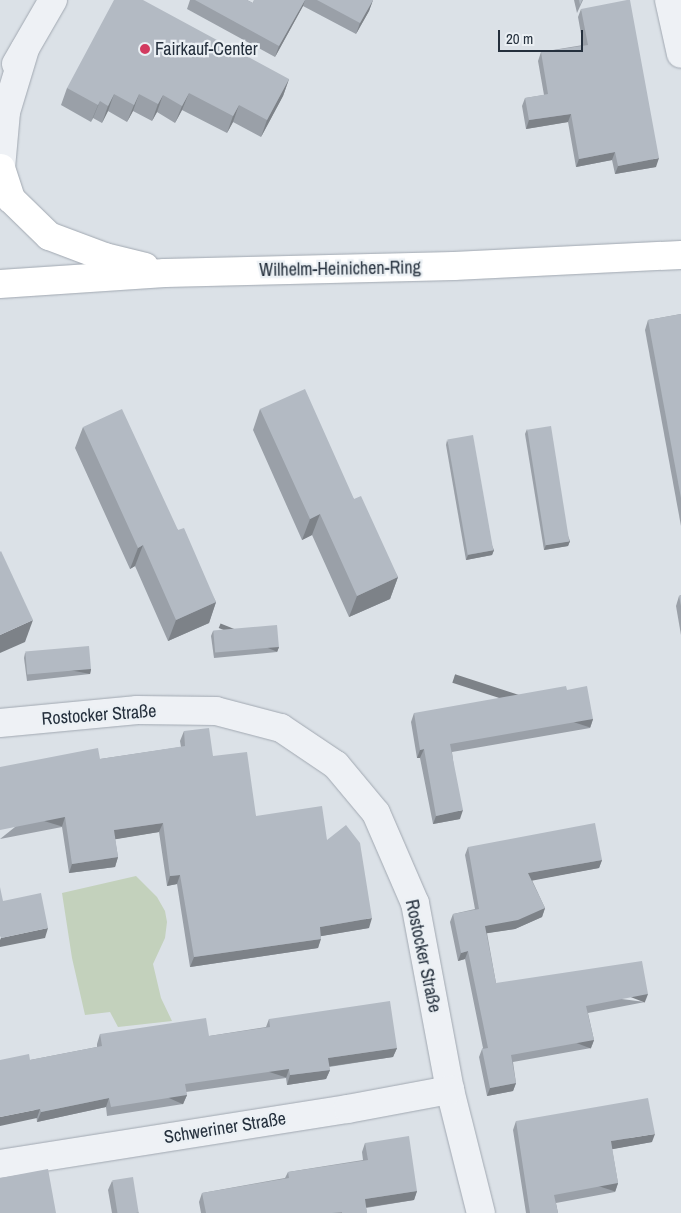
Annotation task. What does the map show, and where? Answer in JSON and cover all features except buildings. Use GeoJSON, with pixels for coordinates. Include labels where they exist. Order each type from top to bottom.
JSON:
{"type":"FeatureCollection","features":[{"type":"Feature","properties":{"kind":"main road"},"geometry":{"type":"LineString","coordinates":[[1,172],[11,199],[49,236],[105,257],[165,273]]}},
{"type":"Feature","properties":{"kind":"main road","name":"Wilhelm-Heinichen-Ring"},"geometry":{"type":"LineString","coordinates":[[0,284],[165,273],[454,266],[681,255]]}},
{"type":"Feature","properties":{"kind":"street"},"geometry":{"type":"LineString","coordinates":[[0,92],[53,0]]}},
{"type":"Feature","properties":{"kind":"street"},"geometry":{"type":"LineString","coordinates":[[669,0],[681,54]]}},
{"type":"Feature","properties":{"kind":"street"},"geometry":{"type":"LineString","coordinates":[[1,172],[6,112],[25,49]]}},
{"type":"Feature","properties":{"kind":"street","name":"Rostocker Straße"},"geometry":{"type":"LineString","coordinates":[[0,724],[137,710],[216,711],[281,728],[336,765],[376,813],[415,903],[450,1090],[481,1213]]}},
{"type":"Feature","properties":{"kind":"street","name":"Schweriner Straße"},"geometry":{"type":"LineString","coordinates":[[0,1164],[348,1109],[450,1090]]}},
{"type":"Feature","properties":{"kind":"green space"},"geometry":{"type":"Polygon","coordinates":[[[136,876],[157,897],[165,911],[167,922],[165,938],[153,964],[161,998],[172,1021],[118,1027],[110,1012],[85,1015],[72,958],[62,893],[136,876]]]}},
{"type":"Feature","properties":{"kind":"place","name":"Fairkauf-Center"},"geometry":{"type":"Point","coordinates":[145,49]}}]}
